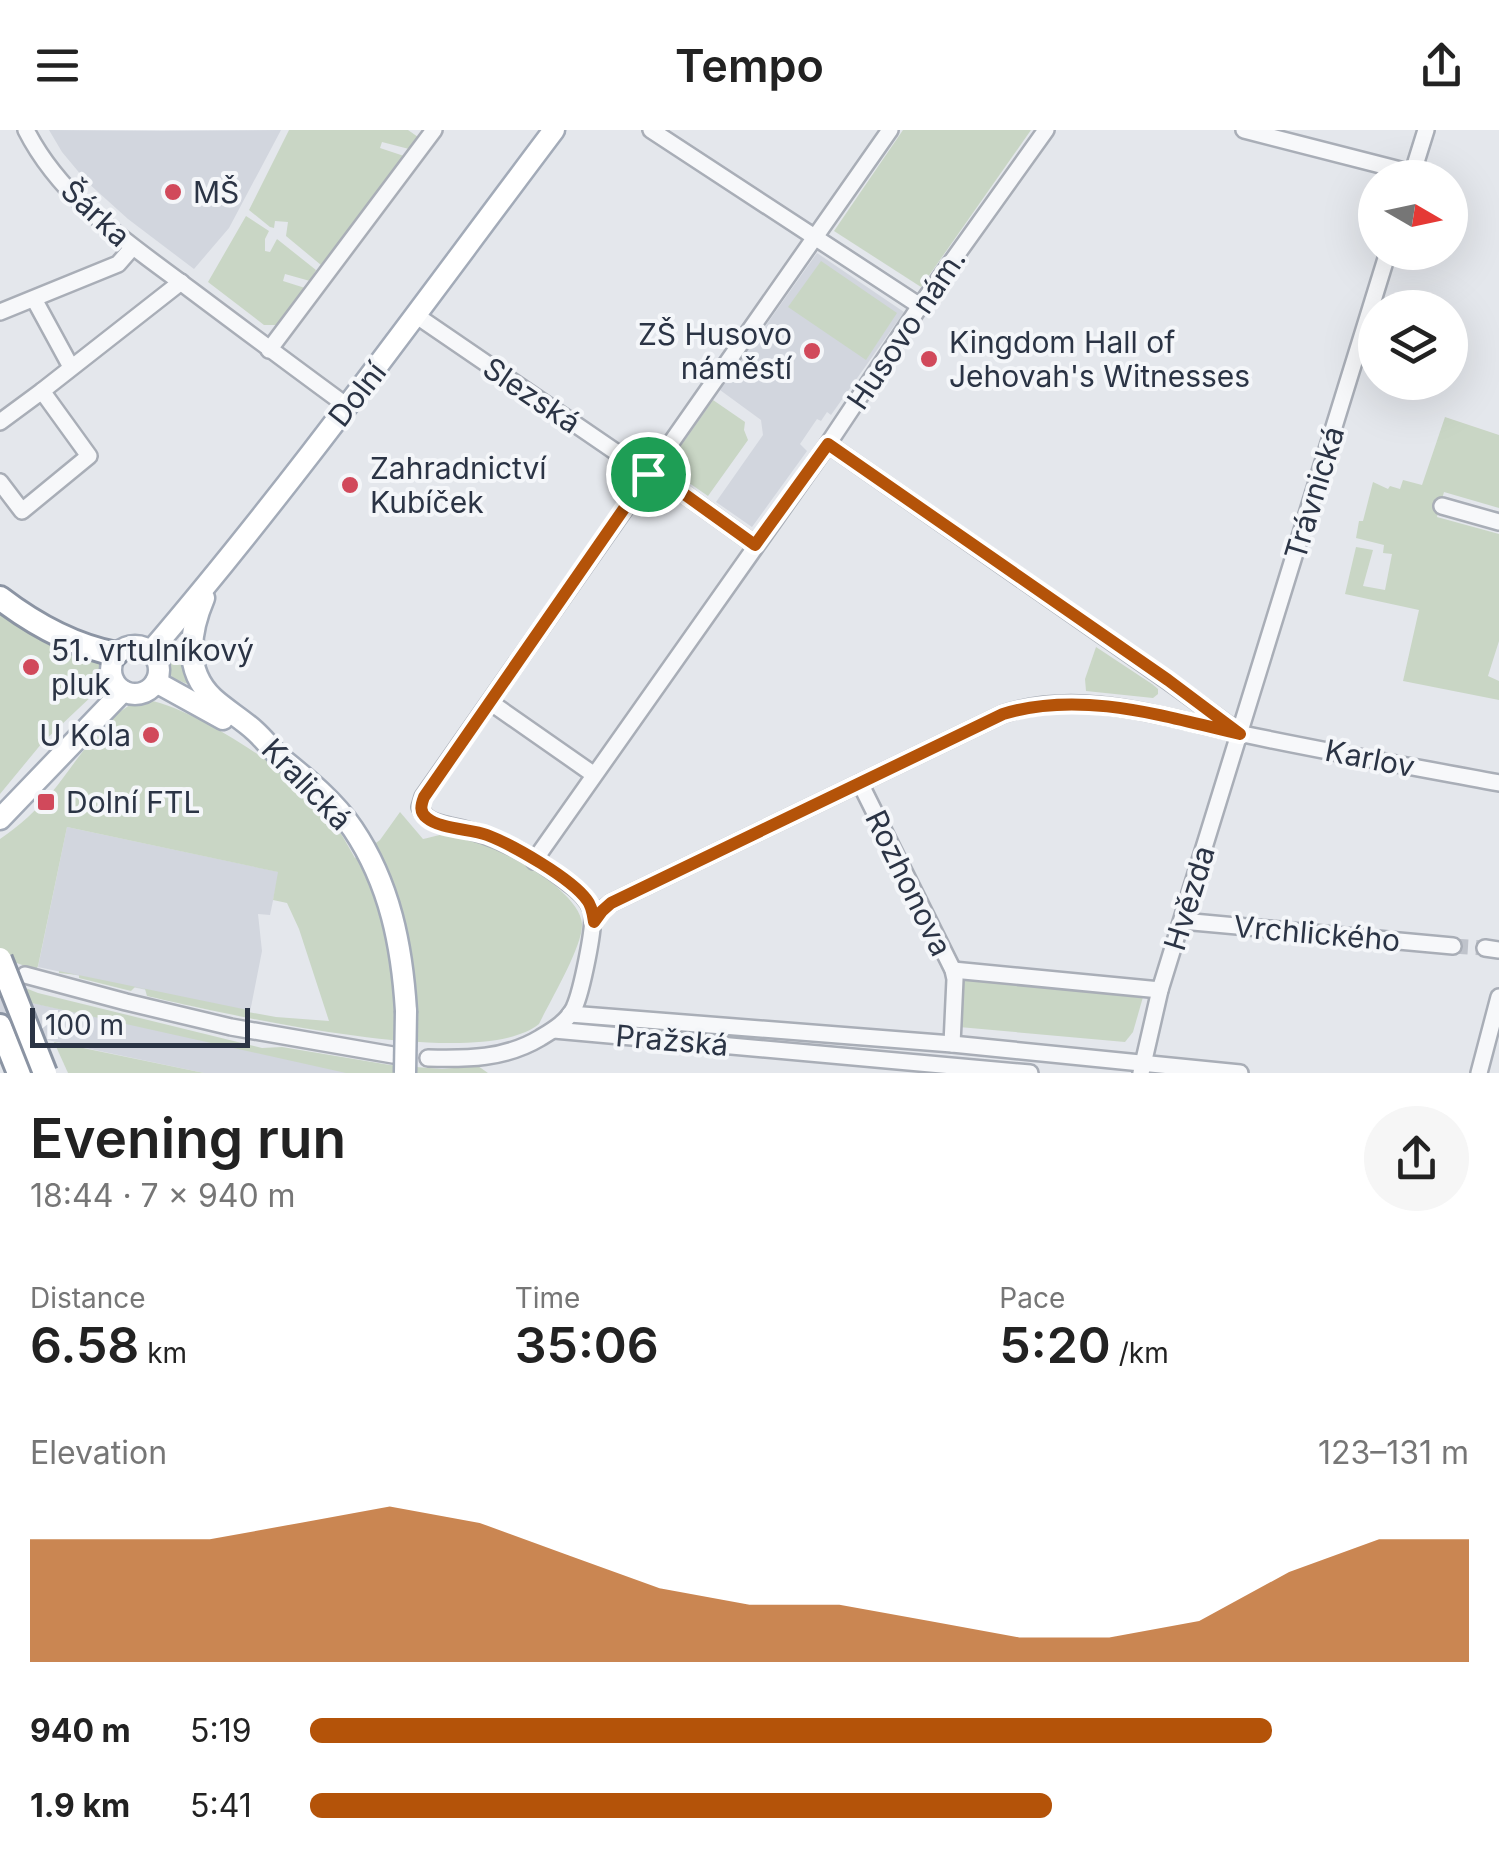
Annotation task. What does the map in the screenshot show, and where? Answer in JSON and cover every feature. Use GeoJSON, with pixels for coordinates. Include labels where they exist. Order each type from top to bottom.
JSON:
{"type":"FeatureCollection","features":[{"type":"Feature","properties":{"kind":"highway"},"geometry":{"type":"LineString","coordinates":[[0,598],[82,646],[116,654]]}},
{"type":"Feature","properties":{"kind":"highway"},"geometry":{"type":"LineString","coordinates":[[0,959],[46,1073]]}},
{"type":"Feature","properties":{"kind":"highway"},"geometry":{"type":"LineString","coordinates":[[0,1026],[18,1073]]}},
{"type":"Feature","properties":{"kind":"main road","name":"Dolní"},"geometry":{"type":"LineString","coordinates":[[151,651],[214,578],[417,316],[554,130]]}},
{"type":"Feature","properties":{"kind":"main road","name":"Kralická"},"geometry":{"type":"LineString","coordinates":[[214,578],[192,630],[196,670],[210,695],[258,733],[342,814],[375,868],[398,936],[406,1011],[399,1064]]}},
{"type":"Feature","properties":{"kind":"main road"},"geometry":{"type":"LineString","coordinates":[[133,645],[151,651],[160,666],[156,682],[141,694],[122,691],[110,671],[116,654],[133,645]]}},
{"type":"Feature","properties":{"kind":"main road"},"geometry":{"type":"LineString","coordinates":[[156,682],[229,722],[279,756]]}},
{"type":"Feature","properties":{"kind":"main road"},"geometry":{"type":"LineString","coordinates":[[0,819],[122,691]]}},
{"type":"Feature","properties":{"kind":"street","name":"Šárka"},"geometry":{"type":"LineString","coordinates":[[26,130],[47,164],[82,205],[132,248],[347,406]]}},
{"type":"Feature","properties":{"kind":"street"},"geometry":{"type":"LineString","coordinates":[[269,350],[434,130]]}},
{"type":"Feature","properties":{"kind":"street"},"geometry":{"type":"LineString","coordinates":[[651,130],[920,306]]}},
{"type":"Feature","properties":{"kind":"street"},"geometry":{"type":"LineString","coordinates":[[428,1058],[504,1053],[554,1030],[570,1014],[577,999],[594,922],[586,898],[568,882],[487,835],[438,824],[420,807],[424,797],[890,130]]}},
{"type":"Feature","properties":{"kind":"street","name":"Husovo nám."},"geometry":{"type":"LineString","coordinates":[[534,860],[1046,130]]}},
{"type":"Feature","properties":{"kind":"street"},"geometry":{"type":"LineString","coordinates":[[1244,130],[1358,161]]}},
{"type":"Feature","properties":{"kind":"street"},"geometry":{"type":"LineString","coordinates":[[1417,160],[1426,130]]}},
{"type":"Feature","properties":{"kind":"street"},"geometry":{"type":"LineString","coordinates":[[0,312],[118,264],[132,248]]}},
{"type":"Feature","properties":{"kind":"street","name":"Trávnická"},"geometry":{"type":"LineString","coordinates":[[1240,734],[1382,270]]}},
{"type":"Feature","properties":{"kind":"street"},"geometry":{"type":"LineString","coordinates":[[0,422],[180,282]]}},
{"type":"Feature","properties":{"kind":"street"},"geometry":{"type":"LineString","coordinates":[[34,299],[72,367]]}},
{"type":"Feature","properties":{"kind":"street","name":"Slezská"},"geometry":{"type":"LineString","coordinates":[[417,316],[648,474],[662,478],[755,545]]}},
{"type":"Feature","properties":{"kind":"street"},"geometry":{"type":"LineString","coordinates":[[0,482],[22,511],[90,456],[42,391]]}},
{"type":"Feature","properties":{"kind":"street"},"geometry":{"type":"LineString","coordinates":[[828,444],[1240,734]]}},
{"type":"Feature","properties":{"kind":"street"},"geometry":{"type":"LineString","coordinates":[[1442,506],[1499,522]]}},
{"type":"Feature","properties":{"kind":"street"},"geometry":{"type":"LineString","coordinates":[[490,702],[593,774]]}},
{"type":"Feature","properties":{"kind":"street","name":"Karlov"},"geometry":{"type":"LineString","coordinates":[[594,922],[611,903],[1003,714],[1036,705],[1065,703],[1156,714],[1240,734],[1499,783]]}},
{"type":"Feature","properties":{"kind":"street","name":"Hvězda"},"geometry":{"type":"LineString","coordinates":[[1143,1068],[1160,990],[1240,734]]}},
{"type":"Feature","properties":{"kind":"street","name":"Rozhonova"},"geometry":{"type":"LineString","coordinates":[[860,782],[953,970],[952,1044]]}},
{"type":"Feature","properties":{"kind":"street","name":"Vrchlického"},"geometry":{"type":"LineString","coordinates":[[1182,921],[1453,946]]}},
{"type":"Feature","properties":{"kind":"street"},"geometry":{"type":"LineString","coordinates":[[953,970],[1160,990]]}},
{"type":"Feature","properties":{"kind":"street"},"geometry":{"type":"LineString","coordinates":[[25,975],[193,1019],[399,1064]]}},
{"type":"Feature","properties":{"kind":"street"},"geometry":{"type":"LineString","coordinates":[[1478,1073],[1499,998]]}},
{"type":"Feature","properties":{"kind":"street","name":"Pražská"},"geometry":{"type":"LineString","coordinates":[[570,1014],[952,1044],[1143,1068],[1198,1069]]}},
{"type":"Feature","properties":{"kind":"street","name":"Pražská"},"geometry":{"type":"LineString","coordinates":[[554,1030],[1030,1073]]}},
{"type":"Feature","properties":{"kind":"street"},"geometry":{"type":"LineString","coordinates":[[1162,1073],[1198,1069],[1240,1073]]}},
{"type":"Feature","properties":{"kind":"shaded area","name":"MŠ"},"geometry":{"type":"Polygon","coordinates":[[[49,130],[281,130],[229,228],[194,269],[87,182],[49,130]]]}},
{"type":"Feature","properties":{"kind":"shaded area","name":"ZŠ Husovo náměstí"},"geometry":{"type":"Polygon","coordinates":[[[817,253],[904,312],[831,415],[827,412],[821,421],[817,419],[800,444],[807,451],[752,527],[716,502],[763,435],[761,420],[720,390],[817,253]]]}},
{"type":"Feature","properties":{"kind":"shaded area"},"geometry":{"type":"Polygon","coordinates":[[[67,827],[279,872],[270,915],[258,914],[262,951],[250,1012],[38,967],[67,827]]]}},
{"type":"Feature","properties":{"kind":"shaded area"},"geometry":{"type":"Polygon","coordinates":[[[0,996],[356,1073],[204,1073],[0,1030],[0,996]]]}},
{"type":"Feature","properties":{"kind":"green space"},"geometry":{"type":"Polygon","coordinates":[[[289,130],[408,130],[418,137],[409,149],[382,142],[380,148],[404,156],[321,265],[286,236],[288,222],[275,221],[274,228],[270,227],[249,210],[289,130]]]}},
{"type":"Feature","properties":{"kind":"green space"},"geometry":{"type":"Polygon","coordinates":[[[903,130],[1031,130],[921,287],[834,231],[903,130]]]}},
{"type":"Feature","properties":{"kind":"green space"},"geometry":{"type":"Polygon","coordinates":[[[246,216],[269,231],[265,251],[270,252],[277,239],[316,270],[310,281],[285,274],[283,281],[305,288],[276,325],[264,325],[208,282],[246,216]]]}},
{"type":"Feature","properties":{"kind":"green space"},"geometry":{"type":"Polygon","coordinates":[[[821,261],[897,313],[866,360],[788,307],[821,261]]]}},
{"type":"Feature","properties":{"kind":"green space"},"geometry":{"type":"Polygon","coordinates":[[[713,400],[745,422],[748,440],[708,496],[666,467],[713,400]]]}},
{"type":"Feature","properties":{"kind":"green space"},"geometry":{"type":"Polygon","coordinates":[[[1445,417],[1499,435],[1499,508],[1444,492],[1437,517],[1499,534],[1499,641],[1488,676],[1499,681],[1499,700],[1403,681],[1419,610],[1345,594],[1356,547],[1373,550],[1363,586],[1385,590],[1392,554],[1383,553],[1384,545],[1356,538],[1359,521],[1363,521],[1373,482],[1388,489],[1400,489],[1403,480],[1422,485],[1445,417]]]}},
{"type":"Feature","properties":{"kind":"green space"},"geometry":{"type":"Polygon","coordinates":[[[0,610],[75,655],[78,651],[104,661],[104,681],[99,695],[95,693],[42,743],[0,794],[0,610]]]}},
{"type":"Feature","properties":{"kind":"green space"},"geometry":{"type":"Polygon","coordinates":[[[183,639],[192,686],[173,678],[167,670],[169,655],[183,639]]]}},
{"type":"Feature","properties":{"kind":"green space"},"geometry":{"type":"Polygon","coordinates":[[[1096,647],[1152,684],[1158,694],[1153,698],[1086,691],[1085,679],[1096,647]]]}},
{"type":"Feature","properties":{"kind":"green space"},"geometry":{"type":"Polygon","coordinates":[[[143,699],[212,726],[286,775],[321,806],[355,858],[380,840],[400,812],[423,839],[450,833],[468,836],[529,866],[566,896],[582,924],[572,959],[539,1024],[508,1038],[464,1043],[409,1041],[290,1026],[147,996],[145,989],[135,987],[131,991],[79,975],[248,1010],[248,1012],[329,1021],[287,903],[273,900],[278,872],[67,827],[36,970],[0,957],[0,839],[46,799],[104,726],[129,705],[143,699]]]}},
{"type":"Feature","properties":{"kind":"green space"},"geometry":{"type":"Polygon","coordinates":[[[0,978],[38,993],[262,1048],[282,1047],[390,1065],[442,1069],[478,1066],[488,1073],[346,1073],[0,996],[0,978]]]}},
{"type":"Feature","properties":{"kind":"green space"},"geometry":{"type":"Polygon","coordinates":[[[964,978],[1143,997],[1133,1032],[1125,1042],[959,1027],[964,978]]]}},
{"type":"Feature","properties":{"kind":"green space"},"geometry":{"type":"Polygon","coordinates":[[[54,1042],[204,1073],[68,1073],[54,1042]]]}},
{"type":"Feature","properties":{"kind":"tunnel"},"geometry":{"type":"LineString","coordinates":[[1453,946],[1485,948]]}},
{"type":"Feature","properties":{"kind":"place","name":"MŠ"},"geometry":{"type":"Point","coordinates":[173,192]}},
{"type":"Feature","properties":{"kind":"place","name":"ZŠ Husovo náměstí"},"geometry":{"type":"Point","coordinates":[812,351]}},
{"type":"Feature","properties":{"kind":"place","name":"Kingdom Hall of Jehovah's Witnesses"},"geometry":{"type":"Point","coordinates":[929,359]}},
{"type":"Feature","properties":{"kind":"place","name":"Zahradnictví Kubíček"},"geometry":{"type":"Point","coordinates":[350,485]}},
{"type":"Feature","properties":{"kind":"place","name":"51. vrtulníkový pluk"},"geometry":{"type":"Point","coordinates":[31,667]}},
{"type":"Feature","properties":{"kind":"place","name":"U Kola"},"geometry":{"type":"Point","coordinates":[151,735]}},
{"type":"Feature","properties":{"kind":"place","name":"Dolní FTL"},"geometry":{"type":"Point","coordinates":[46,802]}},
{"type":"Feature","properties":{"kind":"route"},"geometry":{"type":"LineString","coordinates":[[828,444],[1240,734],[1156,714],[1088,704],[1050,703],[1023,708],[1003,714],[611,903],[594,922],[589,902],[568,882],[487,835],[438,824],[424,816],[420,807],[426,792],[648,474],[662,478],[755,545],[828,444]]}}]}
